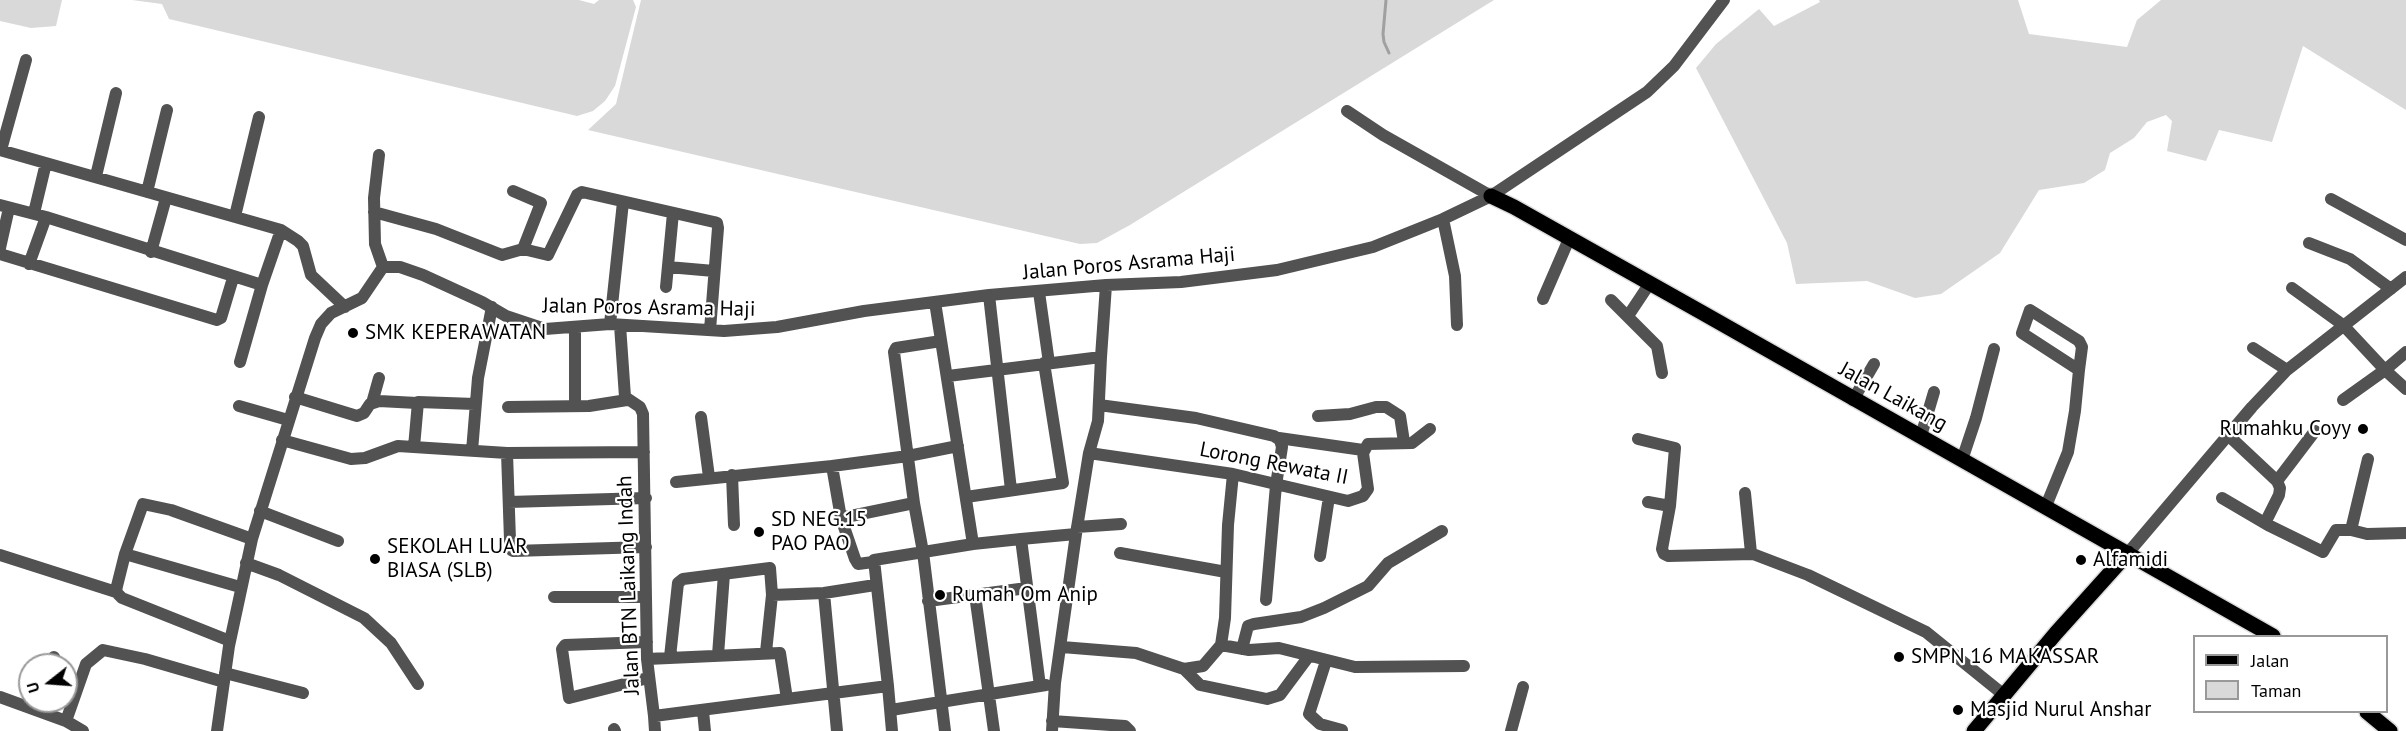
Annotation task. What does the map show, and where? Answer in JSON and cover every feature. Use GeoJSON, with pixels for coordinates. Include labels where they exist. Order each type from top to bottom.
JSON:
{"type":"FeatureCollection","features":[{"type":"Feature","properties":{"kind":"main road","name":"Jalan Laikang"},"geometry":{"type":"LineString","coordinates":[[1491,196],[1650,283],[2271,635]]}},
{"type":"Feature","properties":{"kind":"main road"},"geometry":{"type":"LineString","coordinates":[[1974,731],[2128,553]]}},
{"type":"Feature","properties":{"kind":"main road"},"geometry":{"type":"LineString","coordinates":[[2369,713],[2390,731]]}},
{"type":"Feature","properties":{"kind":"street","name":"Jalan Poros Asrama Haji"},"geometry":{"type":"LineString","coordinates":[[382,267],[400,267],[423,275],[518,321],[545,329],[615,324],[742,331],[864,311],[989,295],[1106,285],[1191,281],[1276,270],[1373,247],[1443,219],[1491,196],[1647,92],[1674,66],[1724,0]]}},
{"type":"Feature","properties":{"kind":"street"},"geometry":{"type":"LineString","coordinates":[[26,60],[0,150],[281,230],[303,246],[311,275],[345,307]]}},
{"type":"Feature","properties":{"kind":"street"},"geometry":{"type":"LineString","coordinates":[[96,176],[116,93]]}},
{"type":"Feature","properties":{"kind":"street"},"geometry":{"type":"LineString","coordinates":[[147,192],[167,110]]}},
{"type":"Feature","properties":{"kind":"street"},"geometry":{"type":"LineString","coordinates":[[1347,111],[1383,135],[1491,196]]}},
{"type":"Feature","properties":{"kind":"street"},"geometry":{"type":"LineString","coordinates":[[235,216],[260,117]]}},
{"type":"Feature","properties":{"kind":"street"},"geometry":{"type":"LineString","coordinates":[[217,731],[240,587],[260,511],[295,397],[321,324],[330,313],[362,298],[382,267],[375,244],[374,212],[379,154]]}},
{"type":"Feature","properties":{"kind":"street"},"geometry":{"type":"LineString","coordinates":[[29,264],[40,215],[46,163]]}},
{"type":"Feature","properties":{"kind":"street"},"geometry":{"type":"LineString","coordinates":[[513,191],[541,203],[523,249]]}},
{"type":"Feature","properties":{"kind":"street"},"geometry":{"type":"LineString","coordinates":[[374,212],[436,229],[498,254],[508,255],[523,249],[548,255],[579,193],[717,223],[710,330]]}},
{"type":"Feature","properties":{"kind":"street"},"geometry":{"type":"LineString","coordinates":[[151,252],[166,198]]}},
{"type":"Feature","properties":{"kind":"street"},"geometry":{"type":"LineString","coordinates":[[2331,199],[2406,240]]}},
{"type":"Feature","properties":{"kind":"street","name":"Jalan BTN Laikang Indah"},"geometry":{"type":"LineString","coordinates":[[623,202],[615,324],[623,392],[627,400],[642,409],[647,659],[654,716],[888,686]]}},
{"type":"Feature","properties":{"kind":"street"},"geometry":{"type":"LineString","coordinates":[[0,248],[4,206],[40,215],[233,278],[262,285]]}},
{"type":"Feature","properties":{"kind":"street"},"geometry":{"type":"LineString","coordinates":[[666,286],[673,213]]}},
{"type":"Feature","properties":{"kind":"street"},"geometry":{"type":"LineString","coordinates":[[1443,219],[1455,276],[1457,325]]}},
{"type":"Feature","properties":{"kind":"street"},"geometry":{"type":"LineString","coordinates":[[240,362],[262,285],[281,230]]}},
{"type":"Feature","properties":{"kind":"street"},"geometry":{"type":"LineString","coordinates":[[1543,299],[1569,239]]}},
{"type":"Feature","properties":{"kind":"street"},"geometry":{"type":"LineString","coordinates":[[2309,243],[2350,259],[2391,289]]}},
{"type":"Feature","properties":{"kind":"street"},"geometry":{"type":"LineString","coordinates":[[0,254],[217,320],[220,318],[233,278]]}},
{"type":"Feature","properties":{"kind":"street"},"geometry":{"type":"LineString","coordinates":[[668,267],[714,271]]}},
{"type":"Feature","properties":{"kind":"street"},"geometry":{"type":"LineString","coordinates":[[2128,553],[2252,407],[2287,370],[2406,277]]}},
{"type":"Feature","properties":{"kind":"street"},"geometry":{"type":"LineString","coordinates":[[1628,316],[1650,283]]}},
{"type":"Feature","properties":{"kind":"street"},"geometry":{"type":"LineString","coordinates":[[1106,285],[1100,405],[1084,479],[1062,647],[1055,683],[1052,726],[1125,726],[1130,731]]}},
{"type":"Feature","properties":{"kind":"street"},"geometry":{"type":"LineString","coordinates":[[2292,288],[2343,326],[2406,389]]}},
{"type":"Feature","properties":{"kind":"street"},"geometry":{"type":"LineString","coordinates":[[1039,292],[1063,483]]}},
{"type":"Feature","properties":{"kind":"street"},"geometry":{"type":"LineString","coordinates":[[989,295],[1011,490]]}},
{"type":"Feature","properties":{"kind":"street"},"geometry":{"type":"LineString","coordinates":[[1611,300],[1657,346],[1662,373]]}},
{"type":"Feature","properties":{"kind":"street"},"geometry":{"type":"LineString","coordinates":[[935,302],[973,544]]}},
{"type":"Feature","properties":{"kind":"street"},"geometry":{"type":"LineString","coordinates":[[472,451],[478,378],[492,307]]}},
{"type":"Feature","properties":{"kind":"street"},"geometry":{"type":"LineString","coordinates":[[2046,506],[2058,480],[2073,426],[2082,347],[2079,341],[2030,310],[2022,333],[2079,370]]}},
{"type":"Feature","properties":{"kind":"street"},"geometry":{"type":"LineString","coordinates":[[574,327],[575,406]]}},
{"type":"Feature","properties":{"kind":"street"},"geometry":{"type":"LineString","coordinates":[[942,341],[895,350],[945,731]]}},
{"type":"Feature","properties":{"kind":"street"},"geometry":{"type":"LineString","coordinates":[[2253,348],[2287,370]]}},
{"type":"Feature","properties":{"kind":"street"},"geometry":{"type":"LineString","coordinates":[[1962,460],[1976,418],[1994,349]]}},
{"type":"Feature","properties":{"kind":"street"},"geometry":{"type":"LineString","coordinates":[[2343,400],[2406,352]]}},
{"type":"Feature","properties":{"kind":"street"},"geometry":{"type":"LineString","coordinates":[[948,376],[1101,357]]}},
{"type":"Feature","properties":{"kind":"street"},"geometry":{"type":"LineString","coordinates":[[1853,400],[1874,364]]}},
{"type":"Feature","properties":{"kind":"street"},"geometry":{"type":"LineString","coordinates":[[295,397],[357,416],[364,413],[372,403],[379,378]]}},
{"type":"Feature","properties":{"kind":"street"},"geometry":{"type":"LineString","coordinates":[[1921,436],[1934,392]]}},
{"type":"Feature","properties":{"kind":"street"},"geometry":{"type":"LineString","coordinates":[[372,403],[382,400],[417,403],[420,400],[431,400],[475,404]]}},
{"type":"Feature","properties":{"kind":"street"},"geometry":{"type":"LineString","coordinates":[[508,407],[575,406],[627,400]]}},
{"type":"Feature","properties":{"kind":"street"},"geometry":{"type":"LineString","coordinates":[[414,447],[417,403]]}},
{"type":"Feature","properties":{"kind":"street"},"geometry":{"type":"LineString","coordinates":[[1100,405],[1196,418],[1279,438],[1363,450]]}},
{"type":"Feature","properties":{"kind":"street"},"geometry":{"type":"LineString","coordinates":[[239,406],[288,420]]}},
{"type":"Feature","properties":{"kind":"street"},"geometry":{"type":"LineString","coordinates":[[1318,416],[1386,407],[1400,416],[1404,442]]}},
{"type":"Feature","properties":{"kind":"street"},"geometry":{"type":"LineString","coordinates":[[701,417],[709,477]]}},
{"type":"Feature","properties":{"kind":"street","name":"Lorong Rewata II"},"geometry":{"type":"LineString","coordinates":[[1089,453],[1233,474],[1348,501],[1359,499],[1366,493],[1368,478],[1363,450],[1368,444],[1417,441],[1430,429]]}},
{"type":"Feature","properties":{"kind":"street"},"geometry":{"type":"LineString","coordinates":[[2277,481],[2315,431]]}},
{"type":"Feature","properties":{"kind":"street"},"geometry":{"type":"LineString","coordinates":[[2229,436],[2277,481],[2280,488],[2279,495],[2265,523]]}},
{"type":"Feature","properties":{"kind":"street"},"geometry":{"type":"LineString","coordinates":[[1266,600],[1276,484],[1282,447],[1279,438]]}},
{"type":"Feature","properties":{"kind":"street"},"geometry":{"type":"LineString","coordinates":[[1638,439],[1675,448],[1670,506],[1662,549],[1664,554],[1668,556],[1751,553],[1808,575],[1916,627],[1940,643],[2004,695]]}},
{"type":"Feature","properties":{"kind":"street"},"geometry":{"type":"LineString","coordinates":[[282,440],[351,459],[365,458],[391,447],[507,453],[644,452]]}},
{"type":"Feature","properties":{"kind":"street"},"geometry":{"type":"LineString","coordinates":[[676,482],[832,466],[908,456],[958,446]]}},
{"type":"Feature","properties":{"kind":"street"},"geometry":{"type":"LineString","coordinates":[[507,453],[511,550],[646,547]]}},
{"type":"Feature","properties":{"kind":"street"},"geometry":{"type":"LineString","coordinates":[[2351,530],[2368,459]]}},
{"type":"Feature","properties":{"kind":"street"},"geometry":{"type":"LineString","coordinates":[[832,466],[841,518],[858,564],[973,544],[1121,524]]}},
{"type":"Feature","properties":{"kind":"street"},"geometry":{"type":"LineString","coordinates":[[1184,669],[1203,666],[1221,645],[1225,618],[1233,474]]}},
{"type":"Feature","properties":{"kind":"street"},"geometry":{"type":"LineString","coordinates":[[732,475],[734,525]]}},
{"type":"Feature","properties":{"kind":"street"},"geometry":{"type":"LineString","coordinates":[[966,497],[1084,479]]}},
{"type":"Feature","properties":{"kind":"street"},"geometry":{"type":"LineString","coordinates":[[1745,494],[1751,553]]}},
{"type":"Feature","properties":{"kind":"street"},"geometry":{"type":"LineString","coordinates":[[1320,556],[1329,496]]}},
{"type":"Feature","properties":{"kind":"street"},"geometry":{"type":"LineString","coordinates":[[509,502],[645,498]]}},
{"type":"Feature","properties":{"kind":"street"},"geometry":{"type":"LineString","coordinates":[[2222,498],[2323,552],[2336,530],[2351,530],[2367,534],[2406,533]]}},
{"type":"Feature","properties":{"kind":"street"},"geometry":{"type":"LineString","coordinates":[[841,518],[914,502]]}},
{"type":"Feature","properties":{"kind":"street"},"geometry":{"type":"LineString","coordinates":[[1648,502],[1670,506]]}},
{"type":"Feature","properties":{"kind":"street"},"geometry":{"type":"LineString","coordinates":[[116,592],[125,554],[143,504],[171,510],[252,539]]}},
{"type":"Feature","properties":{"kind":"street"},"geometry":{"type":"LineString","coordinates":[[260,511],[338,541]]}},
{"type":"Feature","properties":{"kind":"street"},"geometry":{"type":"LineString","coordinates":[[1242,649],[1248,627],[1301,617],[1324,608],[1368,586],[1388,563],[1442,531]]}},
{"type":"Feature","properties":{"kind":"street"},"geometry":{"type":"LineString","coordinates":[[1021,539],[1040,686]]}},
{"type":"Feature","properties":{"kind":"street"},"geometry":{"type":"LineString","coordinates":[[1120,553],[1226,572]]}},
{"type":"Feature","properties":{"kind":"street"},"geometry":{"type":"LineString","coordinates":[[125,554],[240,587]]}},
{"type":"Feature","properties":{"kind":"street"},"geometry":{"type":"LineString","coordinates":[[0,555],[116,592],[122,598],[230,641]]}},
{"type":"Feature","properties":{"kind":"street"},"geometry":{"type":"LineString","coordinates":[[873,562],[892,731]]}},
{"type":"Feature","properties":{"kind":"street"},"geometry":{"type":"LineString","coordinates":[[246,563],[279,575],[364,618],[391,643],[418,684]]}},
{"type":"Feature","properties":{"kind":"street"},"geometry":{"type":"LineString","coordinates":[[670,657],[678,583],[683,579],[771,568],[772,594],[766,652]]}},
{"type":"Feature","properties":{"kind":"street"},"geometry":{"type":"LineString","coordinates":[[718,655],[724,574]]}},
{"type":"Feature","properties":{"kind":"street"},"geometry":{"type":"LineString","coordinates":[[772,594],[824,593],[875,585]]}},
{"type":"Feature","properties":{"kind":"street"},"geometry":{"type":"LineString","coordinates":[[928,601],[1027,588]]}},
{"type":"Feature","properties":{"kind":"street"},"geometry":{"type":"LineString","coordinates":[[824,593],[837,731]]}},
{"type":"Feature","properties":{"kind":"street"},"geometry":{"type":"LineString","coordinates":[[975,595],[994,731]]}},
{"type":"Feature","properties":{"kind":"street"},"geometry":{"type":"LineString","coordinates":[[554,597],[646,597]]}},
{"type":"Feature","properties":{"kind":"street"},"geometry":{"type":"LineString","coordinates":[[647,642],[566,645],[562,649],[569,698],[648,678]]}},
{"type":"Feature","properties":{"kind":"street"},"geometry":{"type":"LineString","coordinates":[[1221,645],[1242,649],[1279,648],[1363,668],[1464,666]]}},
{"type":"Feature","properties":{"kind":"street"},"geometry":{"type":"LineString","coordinates":[[1062,647],[1136,653],[1184,669],[1200,685],[1267,699],[1280,694],[1309,656]]}},
{"type":"Feature","properties":{"kind":"street"},"geometry":{"type":"LineString","coordinates":[[66,721],[86,664],[103,650],[303,693]]}},
{"type":"Feature","properties":{"kind":"street"},"geometry":{"type":"LineString","coordinates":[[647,659],[766,652],[782,654],[787,699]]}},
{"type":"Feature","properties":{"kind":"street"},"geometry":{"type":"LineString","coordinates":[[1326,661],[1309,714],[1320,724],[1342,730]]}},
{"type":"Feature","properties":{"kind":"street"},"geometry":{"type":"LineString","coordinates":[[891,710],[1055,683]]}},
{"type":"Feature","properties":{"kind":"street"},"geometry":{"type":"LineString","coordinates":[[1511,731],[1523,687]]}},
{"type":"Feature","properties":{"kind":"street"},"geometry":{"type":"LineString","coordinates":[[0,697],[18,701]]}},
{"type":"Feature","properties":{"kind":"street"},"geometry":{"type":"LineString","coordinates":[[703,711],[705,731]]}},
{"type":"Feature","properties":{"kind":"street"},"geometry":{"type":"LineString","coordinates":[[51,713],[83,731]]}},
{"type":"Feature","properties":{"kind":"street"},"geometry":{"type":"LineString","coordinates":[[654,716],[655,731]]}},
{"type":"Feature","properties":{"kind":"green space"},"geometry":{"type":"Polygon","coordinates":[[[0,0],[62,0],[56,26],[31,28],[0,21],[0,0]]]}},
{"type":"Feature","properties":{"kind":"green space"},"geometry":{"type":"Polygon","coordinates":[[[132,0],[579,0],[594,4],[599,0],[633,0],[636,7],[615,86],[605,101],[593,111],[577,116],[169,19],[162,4],[132,0]]]}},
{"type":"Feature","properties":{"kind":"green space"},"geometry":{"type":"Polygon","coordinates":[[[641,0],[1494,0],[1130,225],[1097,243],[1080,244],[588,130],[616,104],[641,0]]]}},
{"type":"Feature","properties":{"kind":"green space"},"geometry":{"type":"Polygon","coordinates":[[[1819,0],[2018,0],[2029,34],[2127,47],[2137,20],[2161,0],[2406,0],[2406,110],[2303,46],[2272,142],[2219,130],[2206,161],[2167,151],[2172,121],[2166,115],[2147,122],[2134,138],[2110,153],[2105,170],[2084,183],[2039,190],[2000,253],[1941,294],[1915,298],[1867,281],[1796,284],[1787,243],[1696,68],[1716,44],[1759,9],[1774,26],[1820,2],[1819,0]]]}},
{"type":"Feature","properties":{"kind":"waterway"},"geometry":{"type":"LineString","coordinates":[[1386,0],[1383,34],[1389,53]]}},
{"type":"Feature","properties":{"kind":"place","name":"SMK KEPERAWATAN"},"geometry":{"type":"Point","coordinates":[353,333]}},
{"type":"Feature","properties":{"kind":"place","name":"Rumahku Coyy"},"geometry":{"type":"Point","coordinates":[2363,429]}},
{"type":"Feature","properties":{"kind":"place","name":"SD NEG.15 PAO PAO"},"geometry":{"type":"Point","coordinates":[759,532]}},
{"type":"Feature","properties":{"kind":"place","name":"SEKOLAH LUAR BIASA (SLB)"},"geometry":{"type":"Point","coordinates":[375,559]}},
{"type":"Feature","properties":{"kind":"place","name":"Alfamidi"},"geometry":{"type":"Point","coordinates":[2081,560]}},
{"type":"Feature","properties":{"kind":"place","name":"Rumah Om Anip"},"geometry":{"type":"Point","coordinates":[940,595]}},
{"type":"Feature","properties":{"kind":"place","name":"SMPN 16 MAKASSAR"},"geometry":{"type":"Point","coordinates":[1899,657]}},
{"type":"Feature","properties":{"kind":"place","name":"Masjid Nurul Anshar"},"geometry":{"type":"Point","coordinates":[1958,710]}}]}
